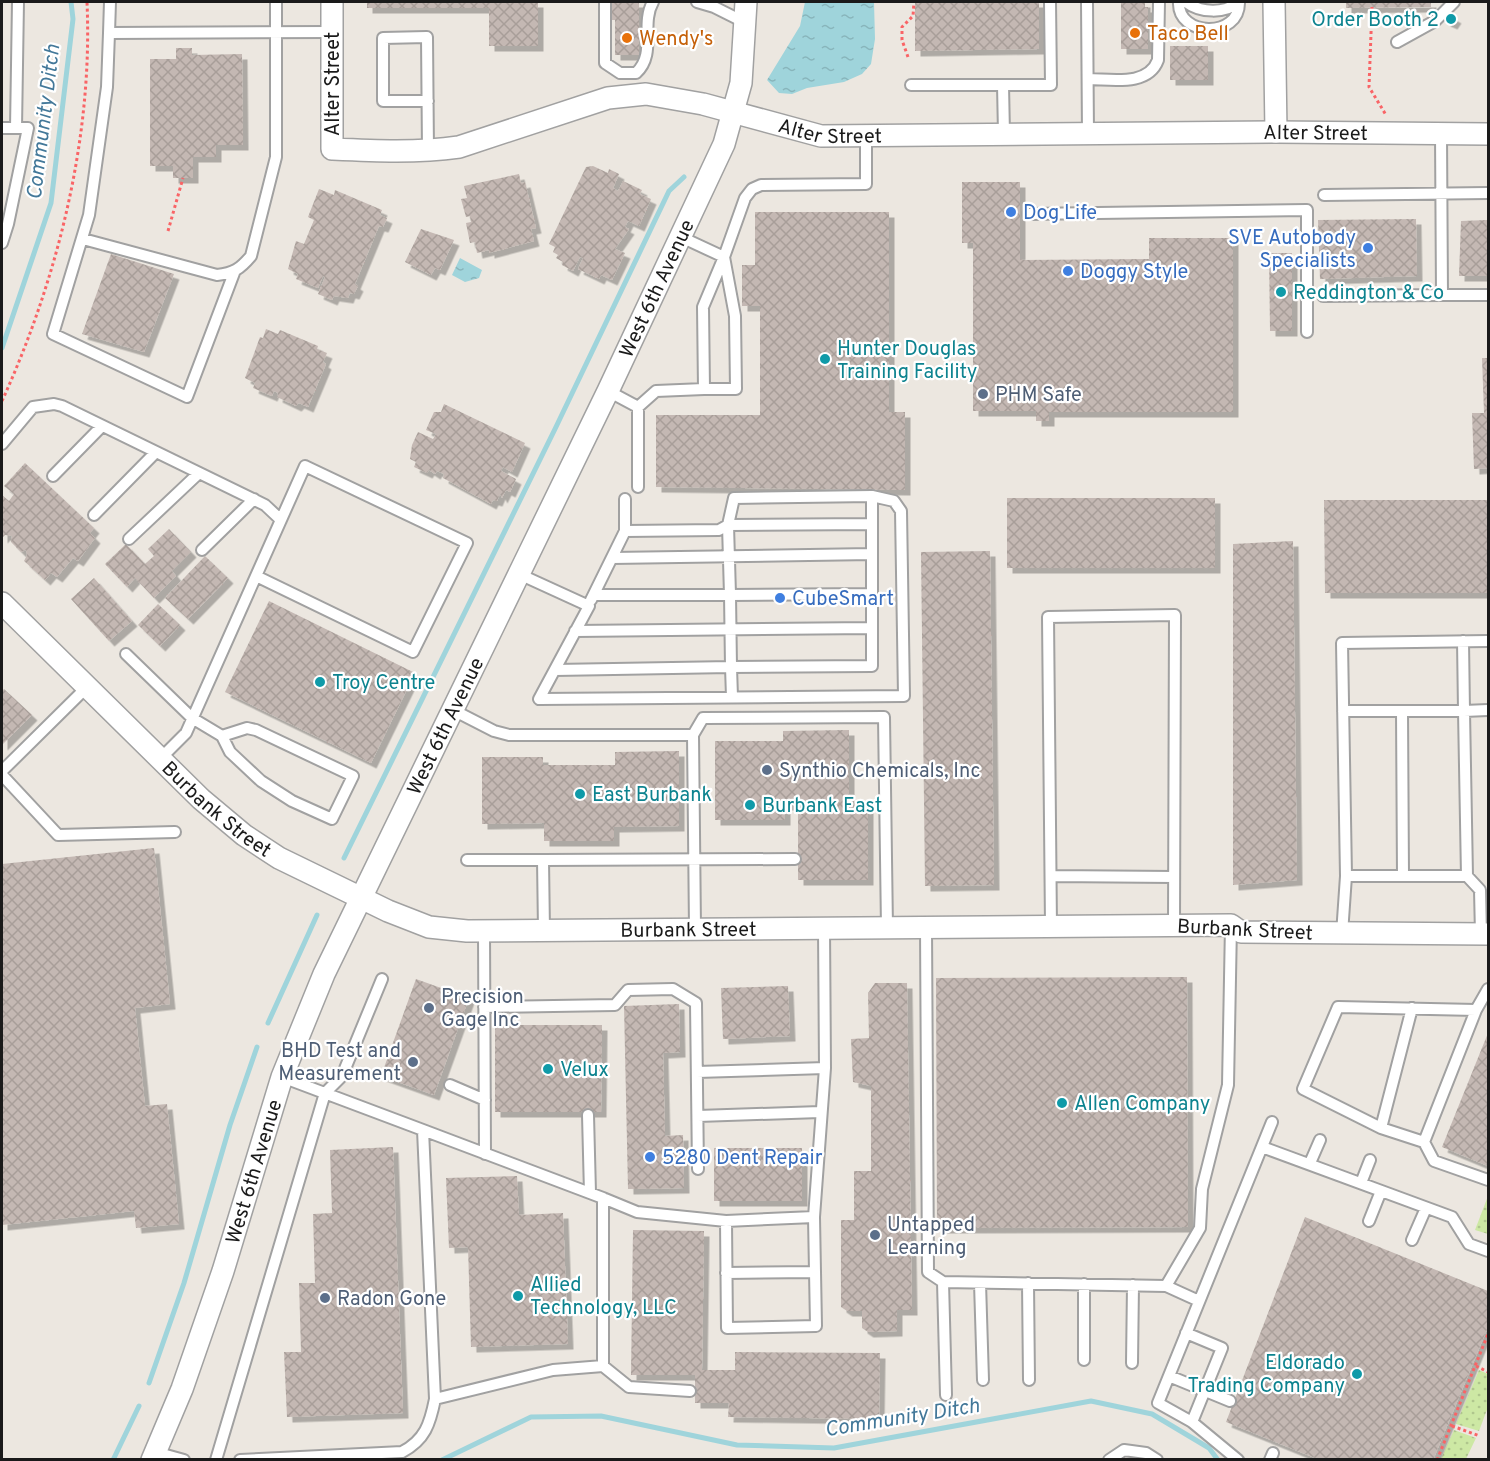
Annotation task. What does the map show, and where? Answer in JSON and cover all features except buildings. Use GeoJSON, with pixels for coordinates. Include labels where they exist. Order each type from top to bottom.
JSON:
{"type":"FeatureCollection","features":[{"type":"Feature","properties":{"kind":"street","name":"Alter Street"},"geometry":{"type":"LineString","coordinates":[[332,2],[332,149],[428,151],[480,141],[599,100],[632,94],[646,94],[735,112],[821,136],[1276,132],[1488,134]]}},
{"type":"Feature","properties":{"kind":"street","name":"West 6th Avenue"},"geometry":{"type":"LineString","coordinates":[[154,1456],[182,1389],[223,1271],[282,1077],[324,974],[608,391],[724,144],[735,112],[742,73],[746,2]]}},
{"type":"Feature","properties":{"kind":"street"},"geometry":{"type":"LineString","coordinates":[[1274,2],[1276,132]]}},
{"type":"Feature","properties":{"kind":"street","name":"Burbank Street"},"geometry":{"type":"LineString","coordinates":[[4,610],[215,812],[244,835],[279,858],[361,898],[429,927],[484,931],[544,931],[1231,925],[1241,932],[1485,935]]}},
{"type":"Feature","properties":{"kind":"lane"},"geometry":{"type":"LineString","coordinates":[[16,128],[18,2]]}},
{"type":"Feature","properties":{"kind":"lane"},"geometry":{"type":"LineString","coordinates":[[110,2],[103,122],[89,215],[53,334],[187,397],[234,273],[250,256],[276,157],[276,2]]}},
{"type":"Feature","properties":{"kind":"lane"},"geometry":{"type":"LineString","coordinates":[[605,2],[605,63],[620,73],[636,73],[643,67],[647,58],[648,15],[652,2]]}},
{"type":"Feature","properties":{"kind":"lane"},"geometry":{"type":"LineString","coordinates":[[697,2],[714,7],[746,23]]}},
{"type":"Feature","properties":{"kind":"lane"},"geometry":{"type":"LineString","coordinates":[[911,85],[1051,85],[1050,2]]}},
{"type":"Feature","properties":{"kind":"lane"},"geometry":{"type":"LineString","coordinates":[[1087,2],[1088,134]]}},
{"type":"Feature","properties":{"kind":"lane"},"geometry":{"type":"LineString","coordinates":[[1088,79],[1141,78],[1155,69],[1158,60],[1159,2]]}},
{"type":"Feature","properties":{"kind":"lane"},"geometry":{"type":"LineString","coordinates":[[1179,2],[1180,12],[1185,19],[1191,24],[1207,29],[1226,26],[1233,21],[1239,9],[1239,2]]}},
{"type":"Feature","properties":{"kind":"lane"},"geometry":{"type":"LineString","coordinates":[[1186,2],[1192,7],[1205,10],[1228,9],[1239,2]]}},
{"type":"Feature","properties":{"kind":"lane"},"geometry":{"type":"LineString","coordinates":[[1397,42],[1435,21],[1454,2]]}},
{"type":"Feature","properties":{"kind":"lane"},"geometry":{"type":"LineString","coordinates":[[109,33],[332,32]]}},
{"type":"Feature","properties":{"kind":"lane"},"geometry":{"type":"LineString","coordinates":[[428,102],[383,102],[383,38],[427,37],[428,102],[428,151]]}},
{"type":"Feature","properties":{"kind":"lane"},"geometry":{"type":"LineString","coordinates":[[1004,85],[1004,134]]}},
{"type":"Feature","properties":{"kind":"lane"},"geometry":{"type":"LineString","coordinates":[[2,128],[28,128],[2,240]]}},
{"type":"Feature","properties":{"kind":"lane"},"geometry":{"type":"LineString","coordinates":[[1441,134],[1442,295]]}},
{"type":"Feature","properties":{"kind":"lane"},"geometry":{"type":"LineString","coordinates":[[704,389],[704,308],[745,198],[752,189],[761,185],[866,184],[866,135]]}},
{"type":"Feature","properties":{"kind":"lane"},"geometry":{"type":"LineString","coordinates":[[1324,195],[1488,194]]}},
{"type":"Feature","properties":{"kind":"lane"},"geometry":{"type":"LineString","coordinates":[[1028,214],[1306,210],[1307,332]]}},
{"type":"Feature","properties":{"kind":"lane"},"geometry":{"type":"LineString","coordinates":[[681,237],[724,256]]}},
{"type":"Feature","properties":{"kind":"lane"},"geometry":{"type":"LineString","coordinates":[[83,239],[218,276],[234,273]]}},
{"type":"Feature","properties":{"kind":"lane"},"geometry":{"type":"LineString","coordinates":[[638,487],[638,407],[656,391],[736,389],[735,316],[724,256]]}},
{"type":"Feature","properties":{"kind":"lane"},"geometry":{"type":"LineString","coordinates":[[1323,296],[1488,295]]}},
{"type":"Feature","properties":{"kind":"lane"},"geometry":{"type":"LineString","coordinates":[[608,391],[638,407]]}},
{"type":"Feature","properties":{"kind":"lane"},"geometry":{"type":"LineString","coordinates":[[2,444],[26,413],[42,404],[62,406],[254,499],[265,505],[281,520]]}},
{"type":"Feature","properties":{"kind":"lane"},"geometry":{"type":"LineString","coordinates":[[53,476],[102,426]]}},
{"type":"Feature","properties":{"kind":"lane"},"geometry":{"type":"LineString","coordinates":[[94,515],[156,452]]}},
{"type":"Feature","properties":{"kind":"lane"},"geometry":{"type":"LineString","coordinates":[[160,759],[186,733],[305,466],[467,543],[413,652],[256,576]]}},
{"type":"Feature","properties":{"kind":"lane"},"geometry":{"type":"LineString","coordinates":[[129,539],[199,473]]}},
{"type":"Feature","properties":{"kind":"lane"},"geometry":{"type":"LineString","coordinates":[[555,669],[872,666],[872,496]]}},
{"type":"Feature","properties":{"kind":"lane"},"geometry":{"type":"LineString","coordinates":[[625,499],[625,531],[589,606],[539,699],[904,696],[901,511],[894,501],[872,496],[734,498],[728,525],[732,697]]}},
{"type":"Feature","properties":{"kind":"lane"},"geometry":{"type":"LineString","coordinates":[[202,550],[254,499]]}},
{"type":"Feature","properties":{"kind":"lane"},"geometry":{"type":"LineString","coordinates":[[625,531],[719,530],[728,525],[872,524]]}},
{"type":"Feature","properties":{"kind":"lane"},"geometry":{"type":"LineString","coordinates":[[612,558],[872,554]]}},
{"type":"Feature","properties":{"kind":"lane"},"geometry":{"type":"LineString","coordinates":[[519,574],[589,606]]}},
{"type":"Feature","properties":{"kind":"lane"},"geometry":{"type":"LineString","coordinates":[[594,595],[872,594]]}},
{"type":"Feature","properties":{"kind":"lane"},"geometry":{"type":"LineString","coordinates":[[1051,926],[1048,617],[1174,615],[1174,925]]}},
{"type":"Feature","properties":{"kind":"lane"},"geometry":{"type":"LineString","coordinates":[[575,631],[872,628]]}},
{"type":"Feature","properties":{"kind":"lane"},"geometry":{"type":"LineString","coordinates":[[1463,641],[1467,876]]}},
{"type":"Feature","properties":{"kind":"lane"},"geometry":{"type":"LineString","coordinates":[[1342,934],[1346,876],[1342,643],[1488,641]]}},
{"type":"Feature","properties":{"kind":"lane"},"geometry":{"type":"LineString","coordinates":[[126,654],[192,718],[222,736],[231,752],[261,781],[292,801],[332,819],[353,776],[256,730],[247,728],[222,736]]}},
{"type":"Feature","properties":{"kind":"lane"},"geometry":{"type":"LineString","coordinates":[[87,687],[2,773],[58,835],[175,832]]}},
{"type":"Feature","properties":{"kind":"lane"},"geometry":{"type":"LineString","coordinates":[[453,710],[494,731],[509,735],[693,735]]}},
{"type":"Feature","properties":{"kind":"lane"},"geometry":{"type":"LineString","coordinates":[[1343,711],[1488,710]]}},
{"type":"Feature","properties":{"kind":"lane"},"geometry":{"type":"LineString","coordinates":[[1402,711],[1403,876]]}},
{"type":"Feature","properties":{"kind":"lane"},"geometry":{"type":"LineString","coordinates":[[695,929],[693,735],[703,718],[884,717],[887,928]]}},
{"type":"Feature","properties":{"kind":"lane"},"geometry":{"type":"LineString","coordinates":[[467,860],[795,859]]}},
{"type":"Feature","properties":{"kind":"lane"},"geometry":{"type":"LineString","coordinates":[[543,860],[544,931]]}},
{"type":"Feature","properties":{"kind":"lane"},"geometry":{"type":"LineString","coordinates":[[1051,876],[1174,877]]}},
{"type":"Feature","properties":{"kind":"lane"},"geometry":{"type":"LineString","coordinates":[[1346,876],[1467,876],[1484,890],[1485,935]]}},
{"type":"Feature","properties":{"kind":"lane"},"geometry":{"type":"LineString","coordinates":[[1166,1286],[1200,1228],[1202,1190],[1228,1085],[1231,925]]}},
{"type":"Feature","properties":{"kind":"lane"},"geometry":{"type":"LineString","coordinates":[[926,927],[928,1272],[943,1282],[1166,1286],[1199,1301]]}},
{"type":"Feature","properties":{"kind":"lane"},"geometry":{"type":"LineString","coordinates":[[726,1221],[727,1328],[816,1326],[814,1217],[825,1068],[824,928]]}},
{"type":"Feature","properties":{"kind":"lane"},"geometry":{"type":"LineString","coordinates":[[484,931],[485,1154]]}},
{"type":"Feature","properties":{"kind":"lane"},"geometry":{"type":"LineString","coordinates":[[216,1460],[325,1094],[342,1076],[382,979]]}},
{"type":"Feature","properties":{"kind":"lane"},"geometry":{"type":"LineString","coordinates":[[484,1007],[615,1005],[628,990],[673,989],[696,1003],[698,1169]]}},
{"type":"Feature","properties":{"kind":"lane"},"geometry":{"type":"LineString","coordinates":[[1424,1142],[1476,1010],[1488,989]]}},
{"type":"Feature","properties":{"kind":"lane"},"geometry":{"type":"LineString","coordinates":[[1476,1010],[1338,1007],[1303,1089],[1381,1128],[1424,1142],[1434,1161],[1488,1180]]}},
{"type":"Feature","properties":{"kind":"lane"},"geometry":{"type":"LineString","coordinates":[[1381,1128],[1412,1008]]}},
{"type":"Feature","properties":{"kind":"lane"},"geometry":{"type":"LineString","coordinates":[[697,1072],[825,1068]]}},
{"type":"Feature","properties":{"kind":"lane"},"geometry":{"type":"LineString","coordinates":[[282,1077],[637,1212],[726,1221],[814,1217]]}},
{"type":"Feature","properties":{"kind":"lane"},"geometry":{"type":"LineString","coordinates":[[450,1085],[485,1100]]}},
{"type":"Feature","properties":{"kind":"lane"},"geometry":{"type":"LineString","coordinates":[[698,1116],[820,1112]]}},
{"type":"Feature","properties":{"kind":"lane"},"geometry":{"type":"LineString","coordinates":[[588,1115],[590,1193]]}},
{"type":"Feature","properties":{"kind":"lane"},"geometry":{"type":"LineString","coordinates":[[1238,1460],[1192,1422],[1158,1403],[1272,1122]]}},
{"type":"Feature","properties":{"kind":"lane"},"geometry":{"type":"LineString","coordinates":[[240,1460],[402,1452],[414,1445],[425,1434],[435,1399],[423,1130]]}},
{"type":"Feature","properties":{"kind":"lane"},"geometry":{"type":"LineString","coordinates":[[1310,1163],[1320,1140]]}},
{"type":"Feature","properties":{"kind":"lane"},"geometry":{"type":"LineString","coordinates":[[1262,1147],[1452,1217],[1468,1244],[1488,1251]]}},
{"type":"Feature","properties":{"kind":"lane"},"geometry":{"type":"LineString","coordinates":[[1361,1183],[1370,1161]]}},
{"type":"Feature","properties":{"kind":"lane"},"geometry":{"type":"LineString","coordinates":[[1369,1221],[1382,1191]]}},
{"type":"Feature","properties":{"kind":"lane"},"geometry":{"type":"LineString","coordinates":[[603,1198],[603,1366]]}},
{"type":"Feature","properties":{"kind":"lane"},"geometry":{"type":"LineString","coordinates":[[1412,1240],[1426,1208]]}},
{"type":"Feature","properties":{"kind":"lane"},"geometry":{"type":"LineString","coordinates":[[726,1273],[815,1272]]}},
{"type":"Feature","properties":{"kind":"lane"},"geometry":{"type":"LineString","coordinates":[[943,1282],[946,1395]]}},
{"type":"Feature","properties":{"kind":"lane"},"geometry":{"type":"LineString","coordinates":[[980,1283],[982,1380]]}},
{"type":"Feature","properties":{"kind":"lane"},"geometry":{"type":"LineString","coordinates":[[1028,1283],[1029,1380]]}},
{"type":"Feature","properties":{"kind":"lane"},"geometry":{"type":"LineString","coordinates":[[1084,1284],[1084,1360]]}},
{"type":"Feature","properties":{"kind":"lane"},"geometry":{"type":"LineString","coordinates":[[1132,1363],[1133,1285]]}},
{"type":"Feature","properties":{"kind":"lane"},"geometry":{"type":"LineString","coordinates":[[1186,1333],[1222,1348],[1192,1422]]}},
{"type":"Feature","properties":{"kind":"lane"},"geometry":{"type":"LineString","coordinates":[[435,1399],[553,1370],[603,1366],[629,1387],[690,1390]]}},
{"type":"Feature","properties":{"kind":"lane"},"geometry":{"type":"LineString","coordinates":[[1169,1376],[1230,1401]]}},
{"type":"Feature","properties":{"kind":"lane"},"geometry":{"type":"LineString","coordinates":[[1109,1460],[1124,1450],[1146,1453],[1157,1460]]}},
{"type":"Feature","properties":{"kind":"lane"},"geometry":{"type":"LineString","coordinates":[[154,1456],[184,1460]]}},
{"type":"Feature","properties":{"kind":"path"},"geometry":{"type":"LineString","coordinates":[[2,401],[43,296],[57,250],[80,131],[88,29],[87,2]]}},
{"type":"Feature","properties":{"kind":"path"},"geometry":{"type":"LineString","coordinates":[[908,57],[902,40],[902,27],[913,16],[914,2]]}},
{"type":"Feature","properties":{"kind":"path"},"geometry":{"type":"LineString","coordinates":[[1372,7],[1369,87],[1386,115],[1381,134]]}},
{"type":"Feature","properties":{"kind":"path"},"geometry":{"type":"LineString","coordinates":[[168,231],[183,178]]}},
{"type":"Feature","properties":{"kind":"path"},"geometry":{"type":"LineString","coordinates":[[1437,1460],[1488,1334]]}},
{"type":"Feature","properties":{"kind":"path"},"geometry":{"type":"LineString","coordinates":[[1476,1366],[1488,1372]]}},
{"type":"Feature","properties":{"kind":"path"},"geometry":{"type":"LineString","coordinates":[[1452,1426],[1480,1436]]}},
{"type":"Feature","properties":{"kind":"green space"},"geometry":{"type":"Polygon","coordinates":[[[1488,1196],[1488,1234],[1475,1230],[1488,1196]]]}},
{"type":"Feature","properties":{"kind":"green space"},"geometry":{"type":"Polygon","coordinates":[[[1479,1370],[1488,1374],[1488,1407],[1479,1431],[1456,1424],[1479,1370]]]}},
{"type":"Feature","properties":{"kind":"green space"},"geometry":{"type":"Polygon","coordinates":[[[1454,1430],[1476,1438],[1466,1459],[1441,1459],[1454,1430]]]}},
{"type":"Feature","properties":{"kind":"water"},"geometry":{"type":"Polygon","coordinates":[[[805,2],[874,2],[875,39],[871,64],[862,74],[844,82],[807,88],[792,94],[779,93],[767,80],[800,26],[805,2]]]}},
{"type":"Feature","properties":{"kind":"water"},"geometry":{"type":"Polygon","coordinates":[[[460,258],[482,270],[479,278],[465,282],[452,275],[460,258]]]}},
{"type":"Feature","properties":{"kind":"waterway","name":"Community Ditch"},"geometry":{"type":"LineString","coordinates":[[2,348],[51,203],[73,19],[71,2]]}},
{"type":"Feature","properties":{"kind":"waterway"},"geometry":{"type":"LineString","coordinates":[[344,858],[669,191],[684,177]]}},
{"type":"Feature","properties":{"kind":"waterway"},"geometry":{"type":"LineString","coordinates":[[268,1023],[317,915]]}},
{"type":"Feature","properties":{"kind":"waterway"},"geometry":{"type":"LineString","coordinates":[[149,1383],[184,1283],[230,1125],[257,1047]]}},
{"type":"Feature","properties":{"kind":"waterway","name":"Community Ditch"},"geometry":{"type":"LineString","coordinates":[[442,1460],[531,1417],[601,1416],[737,1445],[834,1448],[1091,1401],[1152,1414],[1209,1448],[1218,1460]]}},
{"type":"Feature","properties":{"kind":"waterway"},"geometry":{"type":"LineString","coordinates":[[113,1460],[139,1406]]}},
{"type":"Feature","properties":{"kind":"place","name":"Order Booth 2"},"geometry":{"type":"Point","coordinates":[1451,19]}},
{"type":"Feature","properties":{"kind":"place","name":"Taco Bell"},"geometry":{"type":"Point","coordinates":[1135,33]}},
{"type":"Feature","properties":{"kind":"place","name":"Wendy's"},"geometry":{"type":"Point","coordinates":[627,38]}},
{"type":"Feature","properties":{"kind":"place","name":"Dog Life"},"geometry":{"type":"Point","coordinates":[1011,212]}},
{"type":"Feature","properties":{"kind":"place","name":"SVE Autobody Specialists"},"geometry":{"type":"Point","coordinates":[1368,248]}},
{"type":"Feature","properties":{"kind":"place","name":"Doggy Style"},"geometry":{"type":"Point","coordinates":[1068,271]}},
{"type":"Feature","properties":{"kind":"place","name":"Reddington & Co"},"geometry":{"type":"Point","coordinates":[1281,292]}},
{"type":"Feature","properties":{"kind":"place","name":"Hunter Douglas Training Facility"},"geometry":{"type":"Point","coordinates":[825,359]}},
{"type":"Feature","properties":{"kind":"place","name":"PHM Safe"},"geometry":{"type":"Point","coordinates":[983,394]}},
{"type":"Feature","properties":{"kind":"place","name":"CubeSmart"},"geometry":{"type":"Point","coordinates":[780,598]}},
{"type":"Feature","properties":{"kind":"place","name":"Troy Centre"},"geometry":{"type":"Point","coordinates":[320,682]}},
{"type":"Feature","properties":{"kind":"place","name":"Synthio Chemicals, Inc"},"geometry":{"type":"Point","coordinates":[767,770]}},
{"type":"Feature","properties":{"kind":"place","name":"East Burbank"},"geometry":{"type":"Point","coordinates":[580,794]}},
{"type":"Feature","properties":{"kind":"place","name":"Burbank East"},"geometry":{"type":"Point","coordinates":[750,805]}},
{"type":"Feature","properties":{"kind":"place","name":"Precision Gage Inc"},"geometry":{"type":"Point","coordinates":[429,1008]}},
{"type":"Feature","properties":{"kind":"place","name":"BHD Test and Measurement"},"geometry":{"type":"Point","coordinates":[413,1062]}},
{"type":"Feature","properties":{"kind":"place","name":"Velux"},"geometry":{"type":"Point","coordinates":[548,1069]}},
{"type":"Feature","properties":{"kind":"place","name":"Allen Company"},"geometry":{"type":"Point","coordinates":[1062,1103]}},
{"type":"Feature","properties":{"kind":"place","name":"5280 Dent Repair"},"geometry":{"type":"Point","coordinates":[650,1157]}},
{"type":"Feature","properties":{"kind":"place","name":"Untapped Learning"},"geometry":{"type":"Point","coordinates":[875,1235]}},
{"type":"Feature","properties":{"kind":"place","name":"Allied Technology, LLC"},"geometry":{"type":"Point","coordinates":[518,1296]}},
{"type":"Feature","properties":{"kind":"place","name":"Radon Gone"},"geometry":{"type":"Point","coordinates":[325,1298]}},
{"type":"Feature","properties":{"kind":"place","name":"Eldorado Trading Company"},"geometry":{"type":"Point","coordinates":[1357,1374]}}]}
